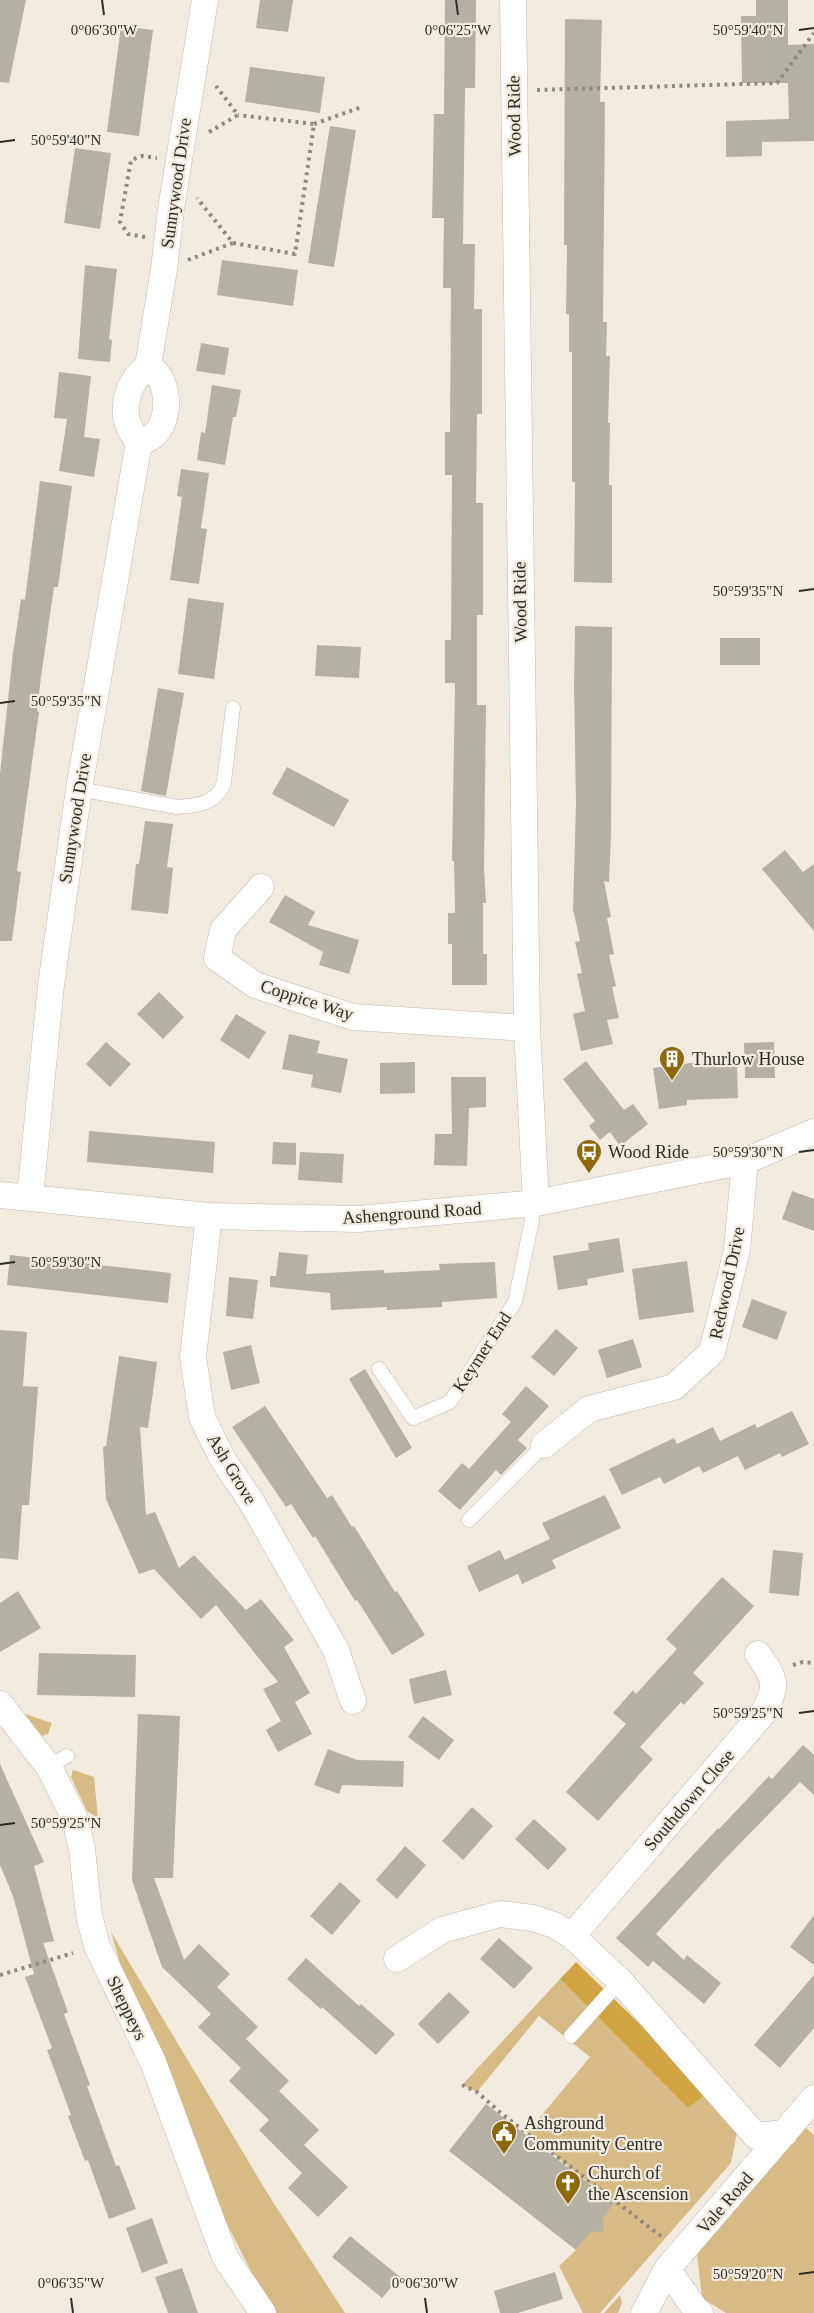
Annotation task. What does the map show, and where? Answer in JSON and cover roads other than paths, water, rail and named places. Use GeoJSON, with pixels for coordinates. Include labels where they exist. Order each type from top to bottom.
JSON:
{"type":"FeatureCollection","features":[{"type":"Feature","properties":{"kind":"street","name":"Sunnywood Drive"},"geometry":{"type":"LineString","coordinates":[[30,1197],[51,986],[79,789],[139,442],[131,431],[126,403],[132,381],[147,366],[165,269],[178,166],[205,0]]}},
{"type":"Feature","properties":{"kind":"street","name":"Wood Ride"},"geometry":{"type":"LineString","coordinates":[[513,0],[527,1028],[533,1203]]}},
{"type":"Feature","properties":{"kind":"street"},"geometry":{"type":"LineString","coordinates":[[139,442],[150,438],[162,424],[166,408],[165,391],[158,373],[147,366]]}},
{"type":"Feature","properties":{"kind":"street","name":"Coppice Way"},"geometry":{"type":"LineString","coordinates":[[261,887],[224,930],[217,958],[255,985],[353,1017],[527,1028]]}},
{"type":"Feature","properties":{"kind":"street","name":"Ashenground Road"},"geometry":{"type":"LineString","coordinates":[[0,1195],[209,1216],[359,1219],[533,1203],[745,1161],[814,1132]]}},
{"type":"Feature","properties":{"kind":"street","name":"Redwood Drive"},"geometry":{"type":"LineString","coordinates":[[544,1445],[589,1409],[674,1387],[712,1352],[737,1250],[745,1161]]}},
{"type":"Feature","properties":{"kind":"street","name":"Ash Grove"},"geometry":{"type":"LineString","coordinates":[[209,1216],[193,1357],[202,1417],[222,1458],[251,1501],[336,1650],[353,1701]]}},
{"type":"Feature","properties":{"kind":"street","name":"Southdown Close"},"geometry":{"type":"LineString","coordinates":[[572,1936],[764,1712],[775,1690],[771,1673],[758,1654]]}},
{"type":"Feature","properties":{"kind":"street","name":"Sheppeys"},"geometry":{"type":"LineString","coordinates":[[0,1704],[58,1762],[82,1849],[89,1915],[97,1946],[153,2062],[225,2257],[263,2313]]}},
{"type":"Feature","properties":{"kind":"street"},"geometry":{"type":"LineString","coordinates":[[397,1959],[442,1930],[500,1914],[533,1918],[554,1924],[572,1936],[620,1981],[756,2136],[785,2133]]}},
{"type":"Feature","properties":{"kind":"street","name":"Vale Road"},"geometry":{"type":"LineString","coordinates":[[644,2313],[667,2269],[814,2098]]}},
{"type":"Feature","properties":{"kind":"street"},"geometry":{"type":"LineString","coordinates":[[667,2269],[700,2313]]}},
{"type":"Feature","properties":{"kind":"lane"},"geometry":{"type":"LineString","coordinates":[[79,789],[177,807],[192,807],[214,798],[221,791],[224,782],[233,708]]}},
{"type":"Feature","properties":{"kind":"lane","name":"Keymer End"},"geometry":{"type":"LineString","coordinates":[[379,1369],[413,1418],[450,1402],[515,1302],[532,1220],[533,1203]]}},
{"type":"Feature","properties":{"kind":"lane"},"geometry":{"type":"LineString","coordinates":[[469,1520],[544,1445]]}},
{"type":"Feature","properties":{"kind":"lane"},"geometry":{"type":"LineString","coordinates":[[571,2036],[620,1981]]}},
{"type":"Feature","properties":{"kind":"place","name":"Thurlow House"},"geometry":{"type":"Point","coordinates":[672,1082]}},
{"type":"Feature","properties":{"kind":"place","name":"Wood Ride"},"geometry":{"type":"Point","coordinates":[589,1175]}},
{"type":"Feature","properties":{"kind":"place","name":"Ashground Community Centre"},"geometry":{"type":"Point","coordinates":[504,2156]}},
{"type":"Feature","properties":{"kind":"place","name":"Church of the Ascension"},"geometry":{"type":"Point","coordinates":[568,2206]}}]}
